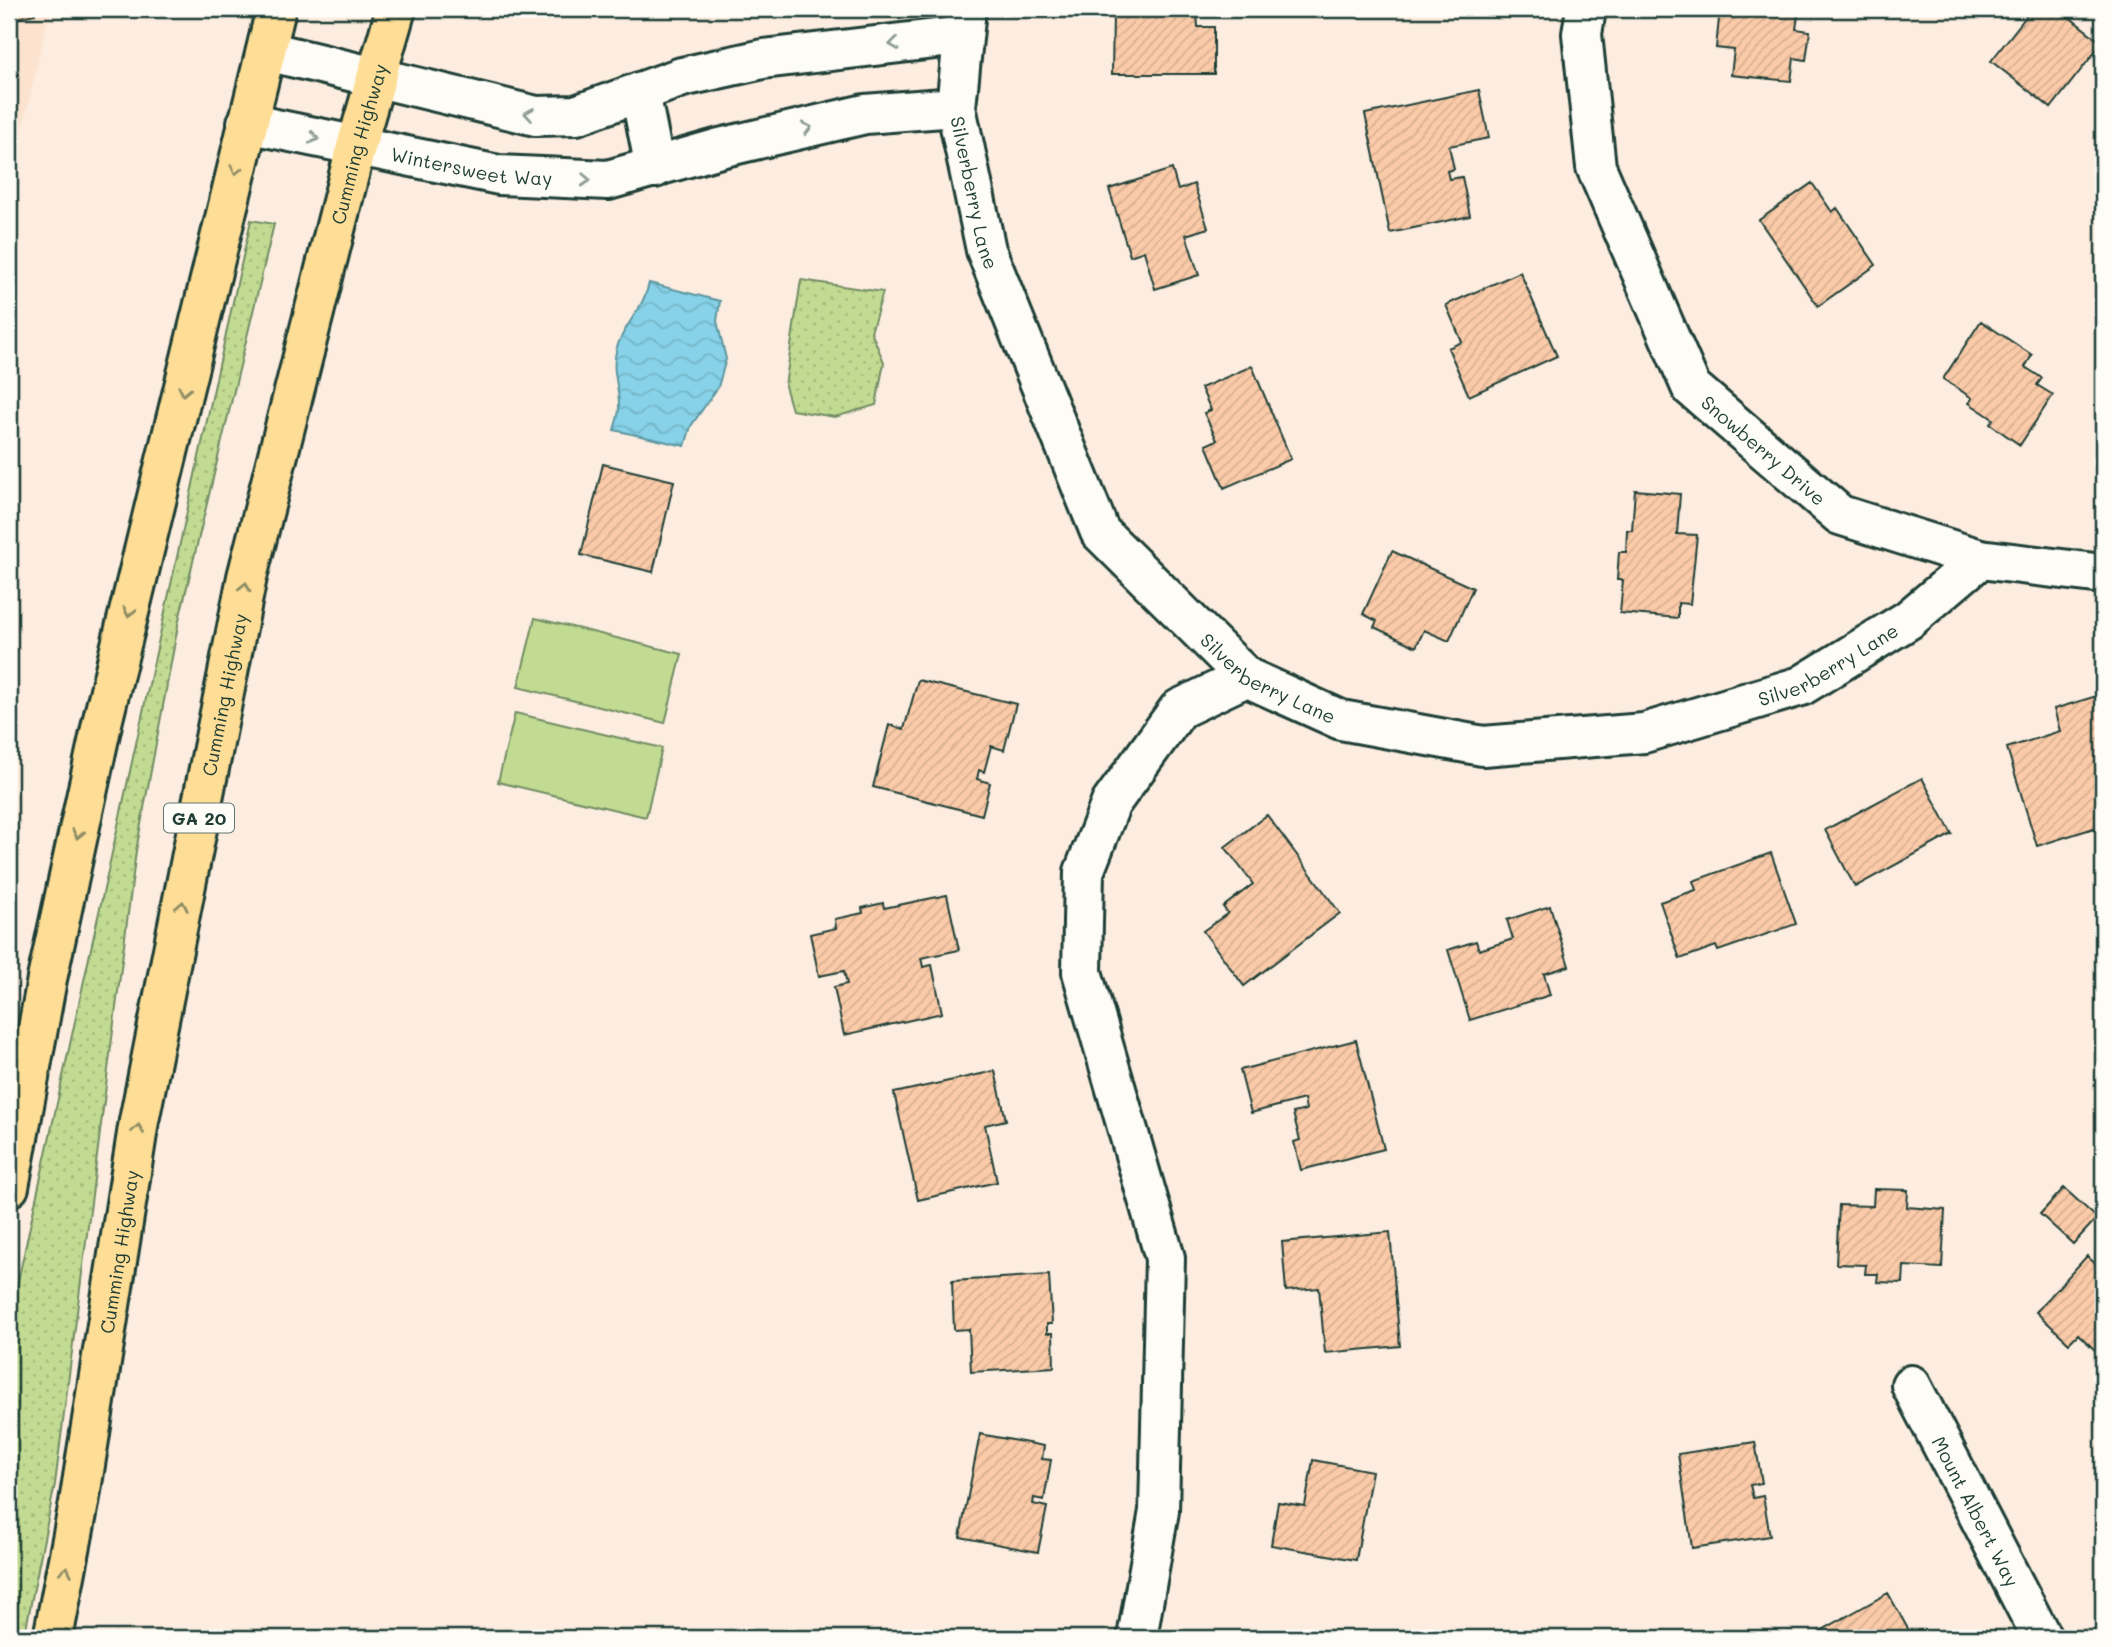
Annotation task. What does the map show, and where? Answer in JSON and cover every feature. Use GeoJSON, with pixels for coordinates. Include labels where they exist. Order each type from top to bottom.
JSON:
{"type":"FeatureCollection","features":[{"type":"Feature","properties":{"kind":"highway"},"geometry":{"type":"LineString","coordinates":[[9,1188],[47,979],[103,719],[276,9]]}},
{"type":"Feature","properties":{"kind":"highway","name":"Cumming Highway"},"geometry":{"type":"LineString","coordinates":[[53,1638],[82,1489],[139,1121],[247,577],[356,147],[396,9]]}},
{"type":"Feature","properties":{"kind":"street","name":"Snowberry Drive"},"geometry":{"type":"LineString","coordinates":[[1586,9],[1581,34],[1596,167],[1691,387],[1840,515],[1980,559],[2103,573]]}},
{"type":"Feature","properties":{"kind":"street"},"geometry":{"type":"LineString","coordinates":[[267,51],[536,116],[576,115],[682,77],[763,59],[964,22]]}},
{"type":"Feature","properties":{"kind":"street","name":"Silverberry Lane"},"geometry":{"type":"LineString","coordinates":[[964,22],[956,107],[986,250],[1100,532],[1246,677],[1341,720],[1483,746],[1644,733],[1801,685],[1909,620],[1980,559]]}},
{"type":"Feature","properties":{"kind":"street"},"geometry":{"type":"LineString","coordinates":[[640,92],[655,168]]}},
{"type":"Feature","properties":{"kind":"street","name":"Wintersweet Way"},"geometry":{"type":"LineString","coordinates":[[247,123],[499,175],[608,180],[720,148],[865,114],[956,107]]}},
{"type":"Feature","properties":{"kind":"street"},"geometry":{"type":"LineString","coordinates":[[1137,1638],[1159,1511],[1165,1258],[1082,972],[1084,872],[1111,803],[1179,709],[1246,677]]}},
{"type":"Feature","properties":{"kind":"street","name":"Mount Albert Way"},"geometry":{"type":"LineString","coordinates":[[1911,1385],[2042,1638]]}},
{"type":"Feature","properties":{"kind":"shaded area"},"geometry":{"type":"Polygon","coordinates":[[[9,9],[50,9],[9,190],[9,9]]]}},
{"type":"Feature","properties":{"kind":"green space"},"geometry":{"type":"Polygon","coordinates":[[[251,220],[274,224],[179,620],[136,851],[55,1484],[24,1638],[9,1638],[9,1322],[251,220]]]}},
{"type":"Feature","properties":{"kind":"green space"},"geometry":{"type":"Polygon","coordinates":[[[801,280],[883,292],[871,332],[884,362],[876,405],[835,417],[792,410],[785,386],[801,280]]]}},
{"type":"Feature","properties":{"kind":"green space"},"geometry":{"type":"Polygon","coordinates":[[[535,618],[682,654],[665,723],[518,687],[535,618]]]}},
{"type":"Feature","properties":{"kind":"green space"},"geometry":{"type":"Polygon","coordinates":[[[515,713],[662,748],[646,817],[498,782],[515,713]]]}},
{"type":"Feature","properties":{"kind":"water"},"geometry":{"type":"Polygon","coordinates":[[[649,283],[720,301],[717,321],[726,359],[718,387],[691,426],[685,446],[614,430],[619,408],[614,364],[617,347],[647,292],[649,283]]]}},
{"type":"Feature","properties":{"kind":"building"},"geometry":{"type":"Polygon","coordinates":[[[9,9],[34,9],[35,14],[9,20],[9,9]]]}},
{"type":"Feature","properties":{"kind":"building"},"geometry":{"type":"Polygon","coordinates":[[[1089,9],[1220,9],[1220,12],[1197,12],[1198,27],[1214,27],[1214,74],[1112,74],[1113,16],[1089,16],[1089,9]]]}},
{"type":"Feature","properties":{"kind":"building"},"geometry":{"type":"Polygon","coordinates":[[[1720,9],[1799,9],[1796,29],[1810,31],[1806,60],[1794,58],[1791,81],[1731,75],[1734,50],[1716,48],[1720,9]]]}},
{"type":"Feature","properties":{"kind":"building"},"geometry":{"type":"Polygon","coordinates":[[[2032,9],[2059,9],[2102,43],[2051,108],[1991,61],[2032,9]]]}},
{"type":"Feature","properties":{"kind":"building"},"geometry":{"type":"Polygon","coordinates":[[[1479,90],[1489,138],[1449,146],[1454,169],[1447,171],[1449,179],[1462,177],[1470,216],[1390,233],[1365,114],[1479,90]]]}},
{"type":"Feature","properties":{"kind":"building"},"geometry":{"type":"Polygon","coordinates":[[[1172,169],[1178,190],[1194,184],[1208,228],[1186,235],[1199,275],[1155,289],[1144,251],[1130,256],[1109,189],[1172,169]]]}},
{"type":"Feature","properties":{"kind":"building"},"geometry":{"type":"Polygon","coordinates":[[[1812,183],[1832,212],[1837,208],[1876,265],[1818,306],[1759,220],[1812,183]]]}},
{"type":"Feature","properties":{"kind":"building"},"geometry":{"type":"Polygon","coordinates":[[[1520,272],[1557,356],[1469,396],[1448,348],[1462,342],[1446,305],[1520,272]]]}},
{"type":"Feature","properties":{"kind":"building"},"geometry":{"type":"Polygon","coordinates":[[[1981,321],[2032,355],[2025,367],[2042,378],[2037,385],[2053,395],[2020,445],[1990,424],[1993,419],[1969,403],[1972,398],[1943,379],[1981,321]]]}},
{"type":"Feature","properties":{"kind":"building"},"geometry":{"type":"Polygon","coordinates":[[[1252,366],[1291,459],[1224,488],[1206,445],[1217,440],[1204,413],[1211,410],[1201,388],[1252,366]]]}},
{"type":"Feature","properties":{"kind":"building"},"geometry":{"type":"Polygon","coordinates":[[[603,464],[674,481],[653,572],[581,555],[603,464]]]}},
{"type":"Feature","properties":{"kind":"building"},"geometry":{"type":"Polygon","coordinates":[[[1635,490],[1680,494],[1677,534],[1697,535],[1690,604],[1678,603],[1678,618],[1620,613],[1623,580],[1617,580],[1619,552],[1626,552],[1627,530],[1632,530],[1635,490]]]}},
{"type":"Feature","properties":{"kind":"building"},"geometry":{"type":"Polygon","coordinates":[[[1392,551],[1473,588],[1449,641],[1424,630],[1416,647],[1374,627],[1377,621],[1363,614],[1392,551]]]}},
{"type":"Feature","properties":{"kind":"building"},"geometry":{"type":"Polygon","coordinates":[[[918,680],[1016,704],[1004,750],[991,746],[984,772],[979,770],[977,779],[990,783],[982,815],[873,787],[889,725],[904,729],[918,680]]]}},
{"type":"Feature","properties":{"kind":"building"},"geometry":{"type":"Polygon","coordinates":[[[2100,695],[2103,706],[2103,836],[2098,838],[2094,828],[2037,846],[2007,748],[2060,731],[2054,709],[2100,695]]]}},
{"type":"Feature","properties":{"kind":"building"},"geometry":{"type":"Polygon","coordinates":[[[1922,778],[1952,834],[1855,887],[1825,830],[1922,778]]]}},
{"type":"Feature","properties":{"kind":"building"},"geometry":{"type":"Polygon","coordinates":[[[1267,815],[1340,913],[1244,986],[1203,931],[1228,913],[1223,907],[1253,884],[1225,847],[1267,815]]]}},
{"type":"Feature","properties":{"kind":"building"},"geometry":{"type":"Polygon","coordinates":[[[1771,853],[1796,924],[1718,951],[1716,946],[1680,959],[1660,902],[1696,890],[1693,881],[1771,853]]]}},
{"type":"Feature","properties":{"kind":"building"},"geometry":{"type":"Polygon","coordinates":[[[947,895],[959,950],[921,958],[923,967],[932,965],[942,1013],[844,1035],[834,987],[847,984],[844,971],[819,976],[810,934],[836,928],[835,919],[863,913],[862,908],[883,903],[884,908],[947,895]]]}},
{"type":"Feature","properties":{"kind":"building"},"geometry":{"type":"Polygon","coordinates":[[[1550,906],[1569,966],[1544,974],[1550,995],[1470,1020],[1448,950],[1476,941],[1479,950],[1513,939],[1507,920],[1550,906]]]}},
{"type":"Feature","properties":{"kind":"building"},"geometry":{"type":"Polygon","coordinates":[[[1356,1040],[1384,1149],[1301,1170],[1294,1142],[1300,1140],[1293,1113],[1306,1110],[1304,1099],[1251,1113],[1240,1070],[1356,1040]]]}},
{"type":"Feature","properties":{"kind":"building"},"geometry":{"type":"Polygon","coordinates":[[[995,1071],[1006,1120],[985,1125],[997,1182],[918,1200],[894,1093],[995,1071]]]}},
{"type":"Feature","properties":{"kind":"building"},"geometry":{"type":"Polygon","coordinates":[[[2064,1188],[2097,1218],[2073,1244],[2040,1214],[2064,1188]]]}},
{"type":"Feature","properties":{"kind":"building"},"geometry":{"type":"Polygon","coordinates":[[[1874,1189],[1908,1190],[1907,1207],[1945,1210],[1942,1268],[1904,1266],[1903,1283],[1877,1282],[1878,1274],[1865,1274],[1866,1265],[1836,1264],[1839,1205],[1873,1206],[1874,1189]]]}},
{"type":"Feature","properties":{"kind":"building"},"geometry":{"type":"Polygon","coordinates":[[[1390,1232],[1400,1346],[1325,1353],[1319,1288],[1286,1291],[1282,1242],[1390,1232]]]}},
{"type":"Feature","properties":{"kind":"building"},"geometry":{"type":"Polygon","coordinates":[[[2087,1256],[2103,1271],[2103,1351],[2099,1354],[2078,1334],[2069,1343],[2036,1312],[2087,1256]]]}},
{"type":"Feature","properties":{"kind":"building"},"geometry":{"type":"Polygon","coordinates":[[[1049,1275],[1052,1324],[1047,1324],[1047,1333],[1053,1333],[1054,1367],[971,1372],[969,1329],[954,1330],[952,1281],[1049,1275]]]}},
{"type":"Feature","properties":{"kind":"building"},"geometry":{"type":"Polygon","coordinates":[[[980,1434],[1044,1446],[1042,1459],[1051,1460],[1044,1500],[1034,1498],[1033,1504],[1047,1507],[1038,1552],[960,1537],[980,1434]]]}},
{"type":"Feature","properties":{"kind":"building"},"geometry":{"type":"Polygon","coordinates":[[[1755,1442],[1762,1483],[1750,1485],[1753,1498],[1763,1496],[1770,1536],[1692,1548],[1678,1454],[1755,1442]]]}},
{"type":"Feature","properties":{"kind":"building"},"geometry":{"type":"Polygon","coordinates":[[[1313,1460],[1372,1471],[1356,1560],[1271,1545],[1278,1502],[1305,1506],[1313,1460]]]}},
{"type":"Feature","properties":{"kind":"building"},"geometry":{"type":"Polygon","coordinates":[[[1888,1593],[1913,1638],[1822,1638],[1819,1632],[1888,1593]]]}}]}
